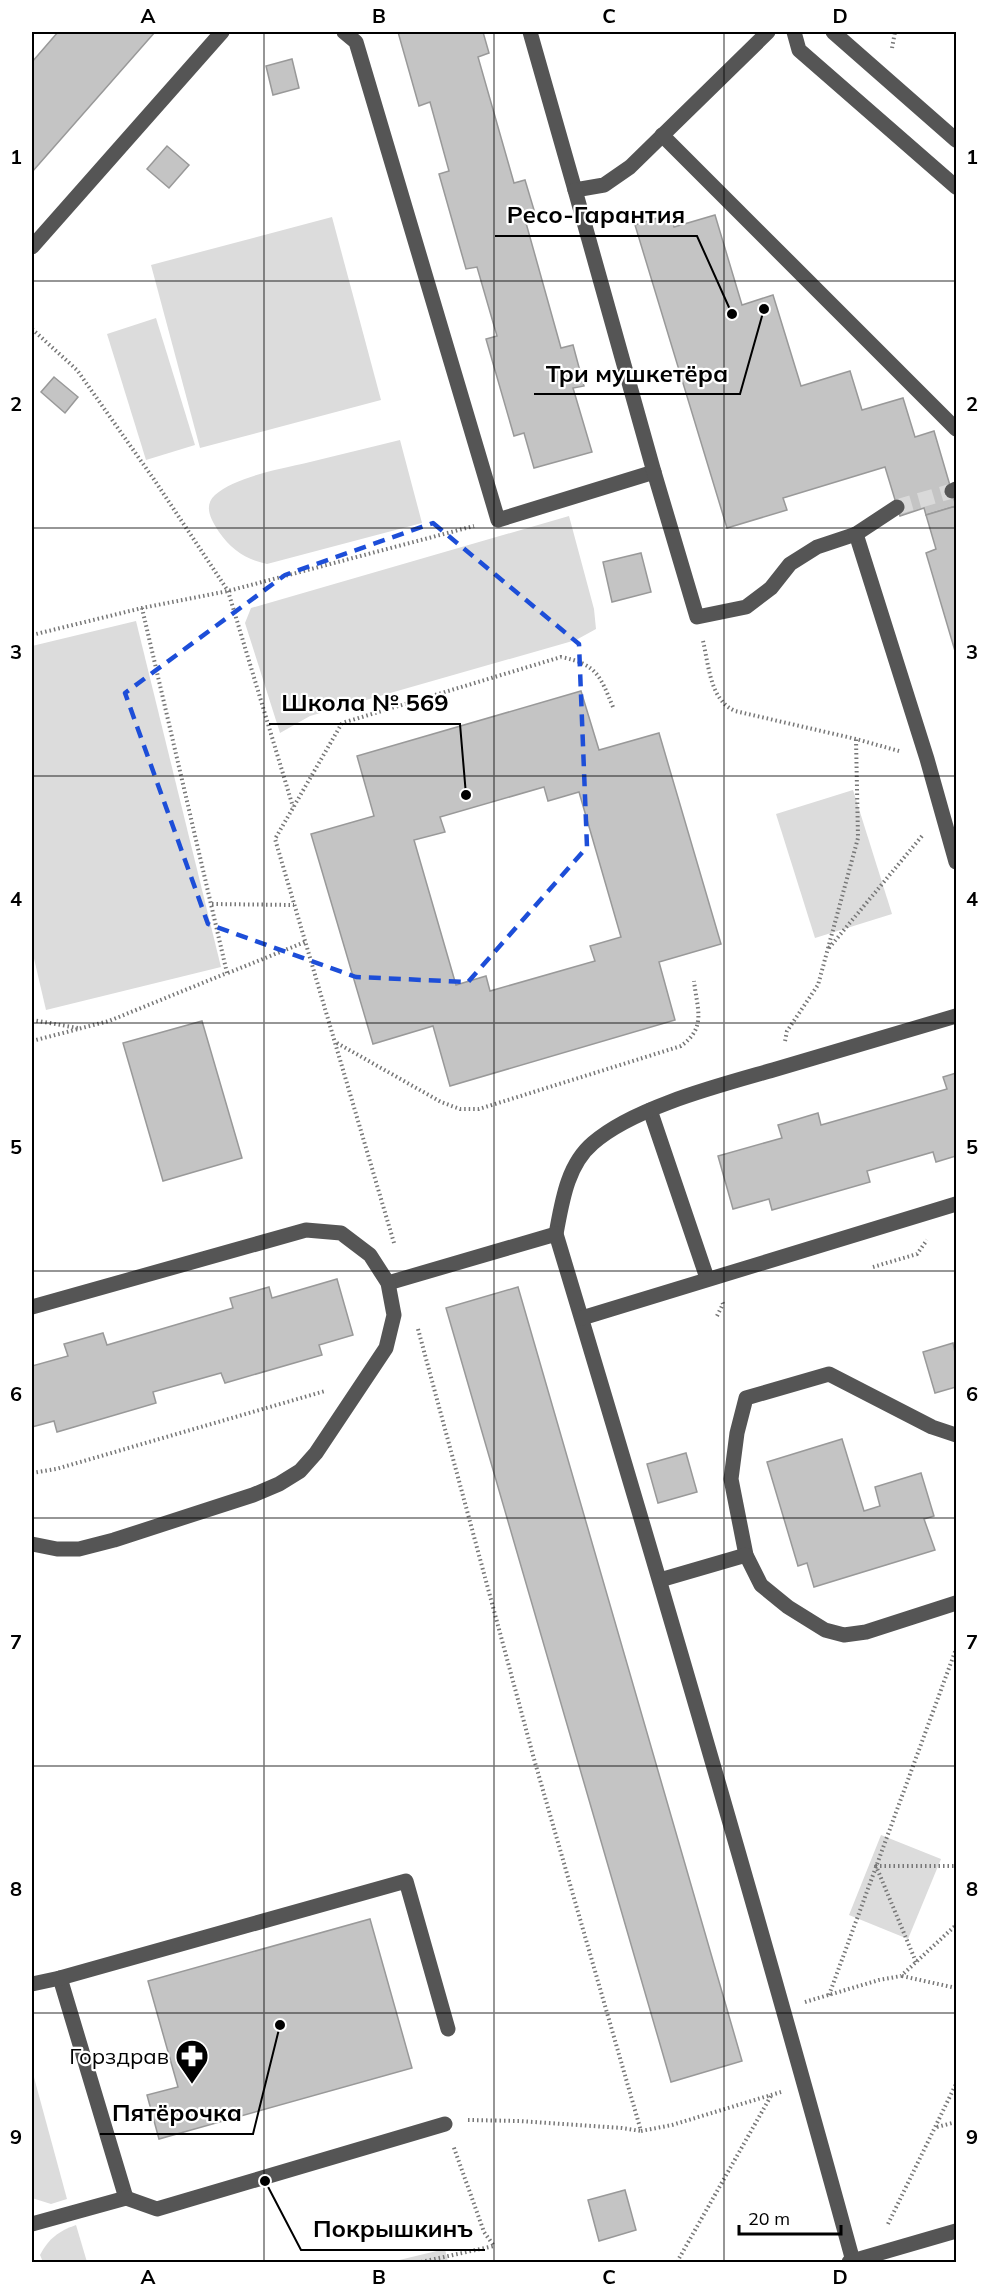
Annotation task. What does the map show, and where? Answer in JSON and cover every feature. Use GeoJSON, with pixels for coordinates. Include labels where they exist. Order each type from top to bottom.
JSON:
{"type":"FeatureCollection","features":[{"type":"Feature","properties":{"kind":"street"},"geometry":{"type":"LineString","coordinates":[[32,247],[222,32]]}},
{"type":"Feature","properties":{"kind":"street"},"geometry":{"type":"LineString","coordinates":[[344,32],[356,42],[498,520],[654,472]]}},
{"type":"Feature","properties":{"kind":"street"},"geometry":{"type":"LineString","coordinates":[[530,32],[697,617],[746,607],[771,588],[790,564],[817,547],[856,534],[897,507]]}},
{"type":"Feature","properties":{"kind":"street"},"geometry":{"type":"LineString","coordinates":[[575,190],[604,185],[630,166],[768,32]]}},
{"type":"Feature","properties":{"kind":"street"},"geometry":{"type":"LineString","coordinates":[[794,32],[799,50],[957,187]]}},
{"type":"Feature","properties":{"kind":"street"},"geometry":{"type":"LineString","coordinates":[[832,32],[957,140]]}},
{"type":"Feature","properties":{"kind":"street"},"geometry":{"type":"LineString","coordinates":[[662,135],[957,429]]}},
{"type":"Feature","properties":{"kind":"street"},"geometry":{"type":"LineString","coordinates":[[856,534],[957,862]]}},
{"type":"Feature","properties":{"kind":"street"},"geometry":{"type":"LineString","coordinates":[[957,1016],[712,1088],[650,1110],[615,1127],[592,1143],[574,1166],[564,1196],[556,1234],[785,2009],[851,2262],[957,2231]]}},
{"type":"Feature","properties":{"kind":"street"},"geometry":{"type":"LineString","coordinates":[[650,1110],[707,1278]]}},
{"type":"Feature","properties":{"kind":"street"},"geometry":{"type":"LineString","coordinates":[[582,1318],[707,1278],[957,1204]]}},
{"type":"Feature","properties":{"kind":"street"},"geometry":{"type":"LineString","coordinates":[[32,1307],[306,1230],[341,1233],[370,1255],[388,1282],[394,1315],[386,1348],[316,1453],[300,1471],[279,1484],[253,1495],[114,1540],[79,1549],[57,1549],[32,1544]]}},
{"type":"Feature","properties":{"kind":"street"},"geometry":{"type":"LineString","coordinates":[[388,1282],[556,1234]]}},
{"type":"Feature","properties":{"kind":"street"},"geometry":{"type":"LineString","coordinates":[[957,1435],[932,1427],[829,1374],[746,1398],[737,1433],[731,1479],[746,1555],[761,1585],[788,1607],[825,1630],[844,1635],[866,1632],[957,1603]]}},
{"type":"Feature","properties":{"kind":"street"},"geometry":{"type":"LineString","coordinates":[[660,1580],[746,1555]]}},
{"type":"Feature","properties":{"kind":"street"},"geometry":{"type":"LineString","coordinates":[[32,1984],[406,1881],[448,2029]]}},
{"type":"Feature","properties":{"kind":"street"},"geometry":{"type":"LineString","coordinates":[[60,1978],[126,2198]]}},
{"type":"Feature","properties":{"kind":"street"},"geometry":{"type":"LineString","coordinates":[[32,2224],[126,2198],[158,2210],[445,2124]]}},
{"type":"Feature","properties":{"kind":"path"},"geometry":{"type":"LineString","coordinates":[[892,48],[895,32]]}},
{"type":"Feature","properties":{"kind":"path"},"geometry":{"type":"LineString","coordinates":[[32,329],[77,370],[153,478],[228,591],[293,807]]}},
{"type":"Feature","properties":{"kind":"path"},"geometry":{"type":"LineString","coordinates":[[32,635],[142,608],[228,591],[498,520]]}},
{"type":"Feature","properties":{"kind":"path"},"geometry":{"type":"LineString","coordinates":[[142,608],[227,973]]}},
{"type":"Feature","properties":{"kind":"path"},"geometry":{"type":"LineString","coordinates":[[697,617],[716,696],[724,706],[735,711],[856,739],[927,759]]}},
{"type":"Feature","properties":{"kind":"path"},"geometry":{"type":"LineString","coordinates":[[404,1278],[275,839],[342,723],[561,657],[582,661],[601,679],[613,707]]}},
{"type":"Feature","properties":{"kind":"path"},"geometry":{"type":"LineString","coordinates":[[780,1068],[788,1030],[818,985],[858,838],[856,739]]}},
{"type":"Feature","properties":{"kind":"path"},"geometry":{"type":"LineString","coordinates":[[828,950],[942,813]]}},
{"type":"Feature","properties":{"kind":"path"},"geometry":{"type":"LineString","coordinates":[[212,904],[294,905]]}},
{"type":"Feature","properties":{"kind":"path"},"geometry":{"type":"LineString","coordinates":[[32,1041],[110,1021],[305,942]]}},
{"type":"Feature","properties":{"kind":"path"},"geometry":{"type":"LineString","coordinates":[[336,1042],[441,1102],[460,1109],[479,1110],[681,1046],[693,1038],[699,1024],[694,981]]}},
{"type":"Feature","properties":{"kind":"path"},"geometry":{"type":"LineString","coordinates":[[32,1020],[80,1029]]}},
{"type":"Feature","properties":{"kind":"path"},"geometry":{"type":"LineString","coordinates":[[873,1267],[917,1254],[934,1230],[929,1212]]}},
{"type":"Feature","properties":{"kind":"path"},"geometry":{"type":"LineString","coordinates":[[416,1324],[537,1770],[641,2132]]}},
{"type":"Feature","properties":{"kind":"path"},"geometry":{"type":"LineString","coordinates":[[32,1473],[56,1469],[366,1379]]}},
{"type":"Feature","properties":{"kind":"path"},"geometry":{"type":"LineString","coordinates":[[829,1995],[957,1649]]}},
{"type":"Feature","properties":{"kind":"path"},"geometry":{"type":"LineString","coordinates":[[876,1866],[957,1866]]}},
{"type":"Feature","properties":{"kind":"path"},"geometry":{"type":"LineString","coordinates":[[876,1866],[916,1962]]}},
{"type":"Feature","properties":{"kind":"path"},"geometry":{"type":"LineString","coordinates":[[902,1976],[957,1925]]}},
{"type":"Feature","properties":{"kind":"path"},"geometry":{"type":"LineString","coordinates":[[785,2009],[879,1980],[902,1976],[957,1988]]}},
{"type":"Feature","properties":{"kind":"path"},"geometry":{"type":"LineString","coordinates":[[872,2256],[957,2084]]}},
{"type":"Feature","properties":{"kind":"path"},"geometry":{"type":"LineString","coordinates":[[421,2262],[494,2246],[484,2232],[445,2124],[473,2119],[622,2128],[641,2132],[805,2086]]}},
{"type":"Feature","properties":{"kind":"path"},"geometry":{"type":"LineString","coordinates":[[677,2262],[772,2094]]}},
{"type":"Feature","properties":{"kind":"path"},"geometry":{"type":"LineString","coordinates":[[936,2127],[957,2122]]}},
{"type":"Feature","properties":{"kind":"highlighted area"},"geometry":{"type":"Polygon","coordinates":[[[433,523],[579,644],[587,847],[468,982],[356,977],[208,924],[125,693],[285,575],[433,523]]]}},
{"type":"Feature","properties":{"kind":"shaded area"},"geometry":{"type":"Polygon","coordinates":[[[332,217],[381,400],[200,448],[151,265],[332,217]]]}},
{"type":"Feature","properties":{"kind":"shaded area"},"geometry":{"type":"Polygon","coordinates":[[[156,318],[195,445],[146,460],[107,334],[156,318]]]}},
{"type":"Feature","properties":{"kind":"shaded area"},"geometry":{"type":"Polygon","coordinates":[[[400,440],[422,523],[267,564],[252,560],[234,549],[219,532],[211,518],[209,504],[211,499],[234,483],[271,471],[400,440]]]}},
{"type":"Feature","properties":{"kind":"shaded area"},"geometry":{"type":"Polygon","coordinates":[[[569,516],[594,609],[596,629],[576,640],[310,716],[280,733],[245,623],[251,608],[569,516]]]}},
{"type":"Feature","properties":{"kind":"shaded area"},"geometry":{"type":"Polygon","coordinates":[[[136,621],[221,967],[46,1010],[32,950],[32,646],[136,621]]]}},
{"type":"Feature","properties":{"kind":"shaded area"},"geometry":{"type":"Polygon","coordinates":[[[853,790],[892,914],[815,938],[776,814],[853,790]]]}},
{"type":"Feature","properties":{"kind":"shaded area"},"geometry":{"type":"Polygon","coordinates":[[[881,1835],[941,1859],[908,1939],[849,1915],[881,1835]]]}},
{"type":"Feature","properties":{"kind":"shaded area"},"geometry":{"type":"Polygon","coordinates":[[[32,2070],[67,2199],[51,2204],[32,2198],[32,2070]]]}},
{"type":"Feature","properties":{"kind":"shaded area"},"geometry":{"type":"Polygon","coordinates":[[[76,2225],[87,2262],[43,2262],[40,2255],[51,2240],[64,2230],[76,2225]]]}},
{"type":"Feature","properties":{"kind":"shaded area"},"geometry":{"type":"Polygon","coordinates":[[[445,2249],[448,2262],[391,2262],[445,2249]]]}},
{"type":"Feature","properties":{"kind":"building"},"geometry":{"type":"Polygon","coordinates":[[[58,32],[155,32],[32,172],[32,62],[58,32]]]}},
{"type":"Feature","properties":{"kind":"building"},"geometry":{"type":"Polygon","coordinates":[[[398,32],[483,32],[489,53],[478,57],[514,183],[525,180],[537,220],[526,223],[561,348],[573,345],[584,386],[573,388],[592,452],[534,468],[524,433],[514,436],[486,339],[497,336],[477,267],[466,269],[439,174],[449,171],[430,102],[419,106],[398,32]]]}},
{"type":"Feature","properties":{"kind":"building"},"geometry":{"type":"Polygon","coordinates":[[[292,59],[299,88],[273,95],[266,66],[292,59]]]}},
{"type":"Feature","properties":{"kind":"building"},"geometry":{"type":"Polygon","coordinates":[[[167,146],[189,165],[169,188],[147,169],[167,146]]]}},
{"type":"Feature","properties":{"kind":"building"},"geometry":{"type":"Polygon","coordinates":[[[670,214],[674,227],[715,215],[742,305],[773,295],[801,386],[850,371],[862,410],[903,398],[915,437],[934,431],[956,506],[926,515],[924,508],[900,516],[885,467],[783,498],[787,510],[727,528],[635,225],[670,214]]]}},
{"type":"Feature","properties":{"kind":"building"},"geometry":{"type":"Polygon","coordinates":[[[54,377],[78,397],[65,413],[41,392],[54,377]]]}},
{"type":"Feature","properties":{"kind":"building"},"geometry":{"type":"Polygon","coordinates":[[[956,506],[955,651],[926,553],[936,549],[926,515],[956,506]]]}},
{"type":"Feature","properties":{"kind":"building"},"geometry":{"type":"Polygon","coordinates":[[[641,553],[651,592],[612,602],[603,562],[641,553]]]}},
{"type":"Feature","properties":{"kind":"building"},"geometry":{"type":"Polygon","coordinates":[[[581,691],[599,750],[659,733],[721,944],[659,962],[675,1020],[450,1086],[433,1026],[373,1044],[311,834],[374,816],[357,756],[581,691]],[[544,787],[440,817],[445,832],[414,840],[456,985],[486,976],[490,991],[595,961],[590,946],[621,937],[579,792],[548,801],[544,787]]]}},
{"type":"Feature","properties":{"kind":"building"},"geometry":{"type":"Polygon","coordinates":[[[202,1021],[242,1158],[163,1181],[123,1043],[202,1021]]]}},
{"type":"Feature","properties":{"kind":"building"},"geometry":{"type":"Polygon","coordinates":[[[956,1073],[956,1156],[936,1162],[933,1152],[867,1171],[870,1182],[772,1210],[769,1199],[733,1209],[718,1156],[782,1138],[778,1125],[818,1113],[821,1125],[947,1089],[943,1077],[956,1073]]]}},
{"type":"Feature","properties":{"kind":"building"},"geometry":{"type":"Polygon","coordinates":[[[337,1279],[353,1335],[319,1345],[322,1355],[225,1383],[221,1373],[153,1392],[156,1403],[57,1432],[54,1421],[32,1427],[32,1366],[68,1356],[64,1344],[103,1333],[107,1345],[233,1308],[230,1298],[269,1287],[272,1298],[337,1279]]]}},
{"type":"Feature","properties":{"kind":"building"},"geometry":{"type":"Polygon","coordinates":[[[518,1287],[742,2061],[671,2082],[446,1308],[518,1287]]]}},
{"type":"Feature","properties":{"kind":"building"},"geometry":{"type":"Polygon","coordinates":[[[953,1343],[956,1357],[956,1387],[935,1393],[923,1352],[953,1343]]]}},
{"type":"Feature","properties":{"kind":"building"},"geometry":{"type":"Polygon","coordinates":[[[842,1439],[864,1511],[880,1506],[875,1487],[921,1473],[934,1516],[924,1519],[935,1550],[814,1587],[807,1563],[798,1566],[767,1462],[842,1439]]]}},
{"type":"Feature","properties":{"kind":"building"},"geometry":{"type":"Polygon","coordinates":[[[686,1453],[697,1492],[658,1503],[647,1464],[686,1453]]]}},
{"type":"Feature","properties":{"kind":"building"},"geometry":{"type":"Polygon","coordinates":[[[370,1919],[412,2068],[159,2139],[147,2095],[178,2087],[148,1981],[370,1919]]]}},
{"type":"Feature","properties":{"kind":"building"},"geometry":{"type":"Polygon","coordinates":[[[625,2190],[636,2230],[599,2241],[588,2200],[625,2190]]]}},
{"type":"Feature","properties":{"kind":"tunnel"},"geometry":{"type":"LineString","coordinates":[[897,507],[952,491]]}},
{"type":"Feature","properties":{"kind":"place","name":"Три мушкетёра"},"geometry":{"type":"Point","coordinates":[764,309]}},
{"type":"Feature","properties":{"kind":"place","name":"Ресо-Гарантия"},"geometry":{"type":"Point","coordinates":[732,314]}},
{"type":"Feature","properties":{"kind":"place","name":"Школа № 569"},"geometry":{"type":"Point","coordinates":[466,795]}},
{"type":"Feature","properties":{"kind":"place","name":"Пятёрочка"},"geometry":{"type":"Point","coordinates":[280,2025]}},
{"type":"Feature","properties":{"kind":"place","name":"Горздрав"},"geometry":{"type":"Point","coordinates":[192,2085]}},
{"type":"Feature","properties":{"kind":"place","name":"Покрышкинъ"},"geometry":{"type":"Point","coordinates":[265,2181]}}]}
